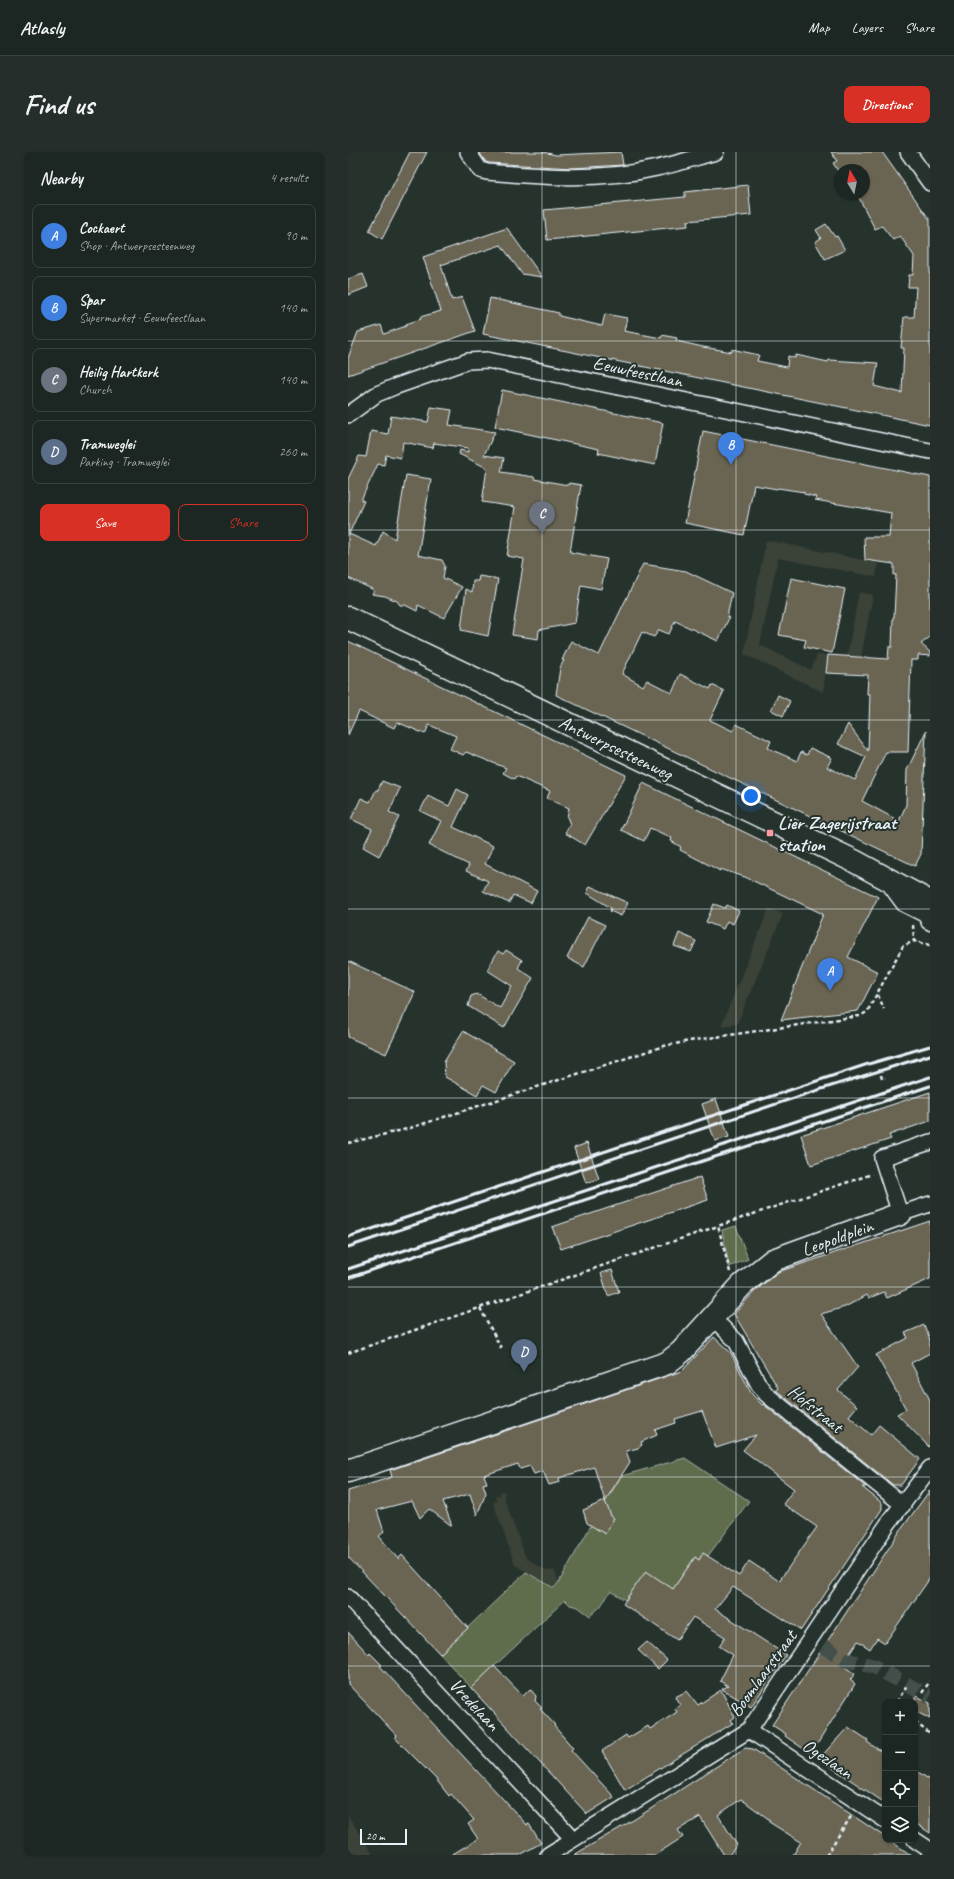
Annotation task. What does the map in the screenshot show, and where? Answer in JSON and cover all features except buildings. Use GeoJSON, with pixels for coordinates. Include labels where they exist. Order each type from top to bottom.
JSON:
{"type":"FeatureCollection","features":[{"type":"Feature","properties":{"kind":"street"},"geometry":{"type":"LineString","coordinates":[[468,152],[480,170],[487,172],[548,177],[612,175],[656,169],[716,152]]}},
{"type":"Feature","properties":{"kind":"street"},"geometry":{"type":"LineString","coordinates":[[908,152],[930,183]]}},
{"type":"Feature","properties":{"kind":"street","name":"Eeuwfeestlaan"},"geometry":{"type":"LineString","coordinates":[[348,415],[377,394],[394,387],[468,361],[487,360],[930,451]]}},
{"type":"Feature","properties":{"kind":"street","name":"Antwerpsesteenweg"},"geometry":{"type":"LineString","coordinates":[[348,618],[841,854],[884,877],[927,910]]}},
{"type":"Feature","properties":{"kind":"street"},"geometry":{"type":"LineString","coordinates":[[900,1214],[884,1164],[930,1142]]}},
{"type":"Feature","properties":{"kind":"street","name":"Leopoldplein"},"geometry":{"type":"LineString","coordinates":[[348,1471],[667,1363],[679,1354],[742,1285],[773,1260],[929,1204]]}},
{"type":"Feature","properties":{"kind":"street","name":"Hofstraat"},"geometry":{"type":"LineString","coordinates":[[722,1327],[736,1341],[760,1385],[768,1395],[903,1505]]}},
{"type":"Feature","properties":{"kind":"street","name":"Boomlaarstraat"},"geometry":{"type":"LineString","coordinates":[[548,1855],[573,1838],[749,1730],[818,1642],[903,1505],[930,1468]]}},
{"type":"Feature","properties":{"kind":"street","name":"Vredelaan"},"geometry":{"type":"LineString","coordinates":[[348,1597],[573,1838]]}},
{"type":"Feature","properties":{"kind":"street","name":"Ogezlaan"},"geometry":{"type":"LineString","coordinates":[[749,1730],[882,1818]]}},
{"type":"Feature","properties":{"kind":"street"},"geometry":{"type":"LineString","coordinates":[[918,1842],[930,1850]]}},
{"type":"Feature","properties":{"kind":"lane"},"geometry":{"type":"LineString","coordinates":[[927,910],[926,924],[930,926]]}},
{"type":"Feature","properties":{"kind":"path"},"geometry":{"type":"LineString","coordinates":[[348,1143],[407,1129],[664,1046],[695,1040],[860,1016],[867,1012],[878,995],[903,946],[914,941],[930,944]]}},
{"type":"Feature","properties":{"kind":"path"},"geometry":{"type":"LineString","coordinates":[[878,995],[884,1009]]}},
{"type":"Feature","properties":{"kind":"path"},"geometry":{"type":"LineString","coordinates":[[881,1075],[882,1079],[885,1078]]}},
{"type":"Feature","properties":{"kind":"path"},"geometry":{"type":"LineString","coordinates":[[348,1353],[718,1226],[884,1164]]}},
{"type":"Feature","properties":{"kind":"path"},"geometry":{"type":"LineString","coordinates":[[718,1226],[730,1272],[742,1285]]}},
{"type":"Feature","properties":{"kind":"path"},"geometry":{"type":"LineString","coordinates":[[480,1308],[501,1348]]}},
{"type":"Feature","properties":{"kind":"path"},"geometry":{"type":"LineString","coordinates":[[922,1693],[930,1681]]}},
{"type":"Feature","properties":{"kind":"path"},"geometry":{"type":"LineString","coordinates":[[899,1699],[907,1685]]}},
{"type":"Feature","properties":{"kind":"path"},"geometry":{"type":"LineString","coordinates":[[918,1724],[930,1734]]}},
{"type":"Feature","properties":{"kind":"path"},"geometry":{"type":"LineString","coordinates":[[826,1855],[860,1803]]}},
{"type":"Feature","properties":{"kind":"shaded area"},"geometry":{"type":"Polygon","coordinates":[[[766,540],[878,563],[876,577],[778,558],[760,645],[811,670],[817,655],[828,655],[823,692],[744,654],[766,540]]]}},
{"type":"Feature","properties":{"kind":"shaded area"},"geometry":{"type":"Polygon","coordinates":[[[859,592],[873,595],[861,657],[847,656],[859,592]]]}},
{"type":"Feature","properties":{"kind":"shaded area"},"geometry":{"type":"Polygon","coordinates":[[[769,908],[783,914],[737,1024],[721,1026],[769,908]]]}},
{"type":"Feature","properties":{"kind":"shaded area"},"geometry":{"type":"Polygon","coordinates":[[[501,1491],[505,1492],[504,1498],[526,1558],[547,1571],[554,1570],[559,1582],[554,1588],[515,1565],[493,1502],[497,1501],[495,1496],[500,1495],[501,1491]]]}},
{"type":"Feature","properties":{"kind":"shaded area"},"geometry":{"type":"Polygon","coordinates":[[[348,1816],[365,1842],[373,1855],[348,1855],[348,1816]]]}},
{"type":"Feature","properties":{"kind":"green space"},"geometry":{"type":"Polygon","coordinates":[[[736,1226],[748,1259],[729,1267],[722,1230],[736,1226]]]}},
{"type":"Feature","properties":{"kind":"green space"},"geometry":{"type":"Polygon","coordinates":[[[685,1458],[749,1501],[708,1556],[703,1553],[699,1560],[695,1557],[673,1589],[631,1592],[625,1600],[611,1591],[600,1607],[590,1616],[578,1607],[570,1605],[565,1600],[471,1688],[440,1654],[526,1572],[554,1588],[619,1480],[618,1477],[685,1458]]]}},
{"type":"Feature","properties":{"kind":"tunnel"},"geometry":{"type":"LineString","coordinates":[[823,1646],[845,1660],[873,1666],[930,1697]]}},
{"type":"Feature","properties":{"kind":"railway"},"geometry":{"type":"LineString","coordinates":[[348,1237],[865,1065],[930,1046]]}},
{"type":"Feature","properties":{"kind":"railway"},"geometry":{"type":"LineString","coordinates":[[348,1247],[809,1093],[930,1055]]}},
{"type":"Feature","properties":{"kind":"railway"},"geometry":{"type":"LineString","coordinates":[[348,1269],[930,1077]]}},
{"type":"Feature","properties":{"kind":"railway"},"geometry":{"type":"LineString","coordinates":[[348,1278],[930,1086]]}},
{"type":"Feature","properties":{"kind":"place","name":"Spar"},"geometry":{"type":"Point","coordinates":[731,465]}},
{"type":"Feature","properties":{"kind":"place","name":"Heilig Hartkerk"},"geometry":{"type":"Point","coordinates":[542,534]}},
{"type":"Feature","properties":{"kind":"place","name":"Lier Zagerijstraat station"},"geometry":{"type":"Point","coordinates":[770,833]}},
{"type":"Feature","properties":{"kind":"place","name":"Cockaert"},"geometry":{"type":"Point","coordinates":[830,991]}},
{"type":"Feature","properties":{"kind":"place","name":"Tramweglei"},"geometry":{"type":"Point","coordinates":[524,1372]}}]}
